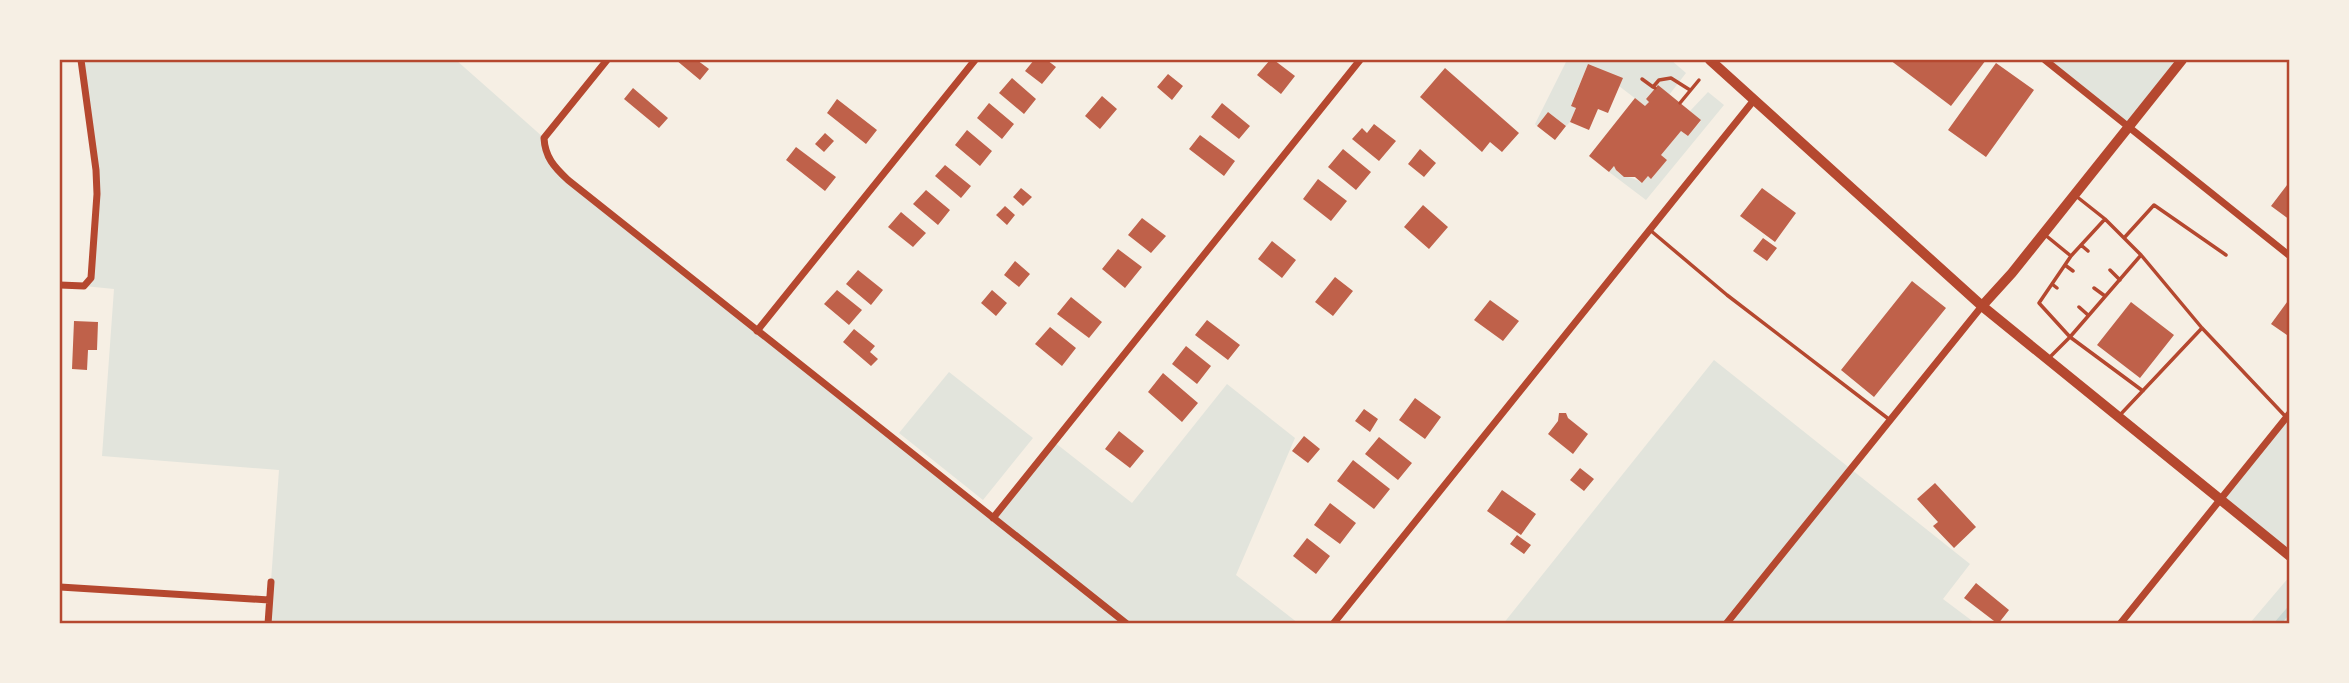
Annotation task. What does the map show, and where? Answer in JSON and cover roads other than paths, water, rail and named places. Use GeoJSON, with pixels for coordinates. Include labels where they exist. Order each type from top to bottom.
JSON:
{"type":"FeatureCollection","features":[{"type":"Feature","properties":{"kind":"main road"},"geometry":{"type":"LineString","coordinates":[[1710,60],[1982,306],[2288,554]]}},
{"type":"Feature","properties":{"kind":"main road"},"geometry":{"type":"LineString","coordinates":[[1982,306],[2182,60]]}},
{"type":"Feature","properties":{"kind":"street"},"geometry":{"type":"LineString","coordinates":[[61,285],[84,286],[91,278],[97,194],[96,170],[81,60]]}},
{"type":"Feature","properties":{"kind":"street"},"geometry":{"type":"LineString","coordinates":[[607,60],[544,138],[545,153],[568,180],[1127,624]]}},
{"type":"Feature","properties":{"kind":"street"},"geometry":{"type":"LineString","coordinates":[[757,331],[975,60]]}},
{"type":"Feature","properties":{"kind":"street"},"geometry":{"type":"LineString","coordinates":[[993,518],[1360,60]]}},
{"type":"Feature","properties":{"kind":"street"},"geometry":{"type":"LineString","coordinates":[[2045,60],[2290,256]]}},
{"type":"Feature","properties":{"kind":"street"},"geometry":{"type":"LineString","coordinates":[[1333,624],[1754,100]]}},
{"type":"Feature","properties":{"kind":"street"},"geometry":{"type":"LineString","coordinates":[[1726,624],[1982,306]]}},
{"type":"Feature","properties":{"kind":"street"},"geometry":{"type":"LineString","coordinates":[[2120,624],[2288,415]]}},
{"type":"Feature","properties":{"kind":"street"},"geometry":{"type":"LineString","coordinates":[[268,624],[271,582]]}},
{"type":"Feature","properties":{"kind":"street"},"geometry":{"type":"LineString","coordinates":[[60,587],[269,600]]}},
{"type":"Feature","properties":{"kind":"lane"},"geometry":{"type":"LineString","coordinates":[[2075,194],[2141,255],[2202,328],[2288,415]]}},
{"type":"Feature","properties":{"kind":"lane"},"geometry":{"type":"LineString","coordinates":[[2124,238],[2154,205],[2226,255]]}},
{"type":"Feature","properties":{"kind":"lane"},"geometry":{"type":"LineString","coordinates":[[2105,219],[2071,256],[2039,303],[2070,337],[2143,391]]}},
{"type":"Feature","properties":{"kind":"lane"},"geometry":{"type":"LineString","coordinates":[[1649,230],[1727,295],[1890,419]]}},
{"type":"Feature","properties":{"kind":"lane"},"geometry":{"type":"LineString","coordinates":[[2043,233],[2071,256]]}},
{"type":"Feature","properties":{"kind":"lane"},"geometry":{"type":"LineString","coordinates":[[2081,245],[2088,251]]}},
{"type":"Feature","properties":{"kind":"lane"},"geometry":{"type":"LineString","coordinates":[[2048,359],[2141,255]]}},
{"type":"Feature","properties":{"kind":"lane"},"geometry":{"type":"LineString","coordinates":[[2065,265],[2073,271]]}},
{"type":"Feature","properties":{"kind":"lane"},"geometry":{"type":"LineString","coordinates":[[2110,270],[2120,280]]}},
{"type":"Feature","properties":{"kind":"lane"},"geometry":{"type":"LineString","coordinates":[[2052,284],[2057,288]]}},
{"type":"Feature","properties":{"kind":"lane"},"geometry":{"type":"LineString","coordinates":[[2094,288],[2105,296]]}},
{"type":"Feature","properties":{"kind":"lane"},"geometry":{"type":"LineString","coordinates":[[2079,307],[2088,316]]}},
{"type":"Feature","properties":{"kind":"lane"},"geometry":{"type":"LineString","coordinates":[[2118,416],[2202,328]]}},
{"type":"Feature","properties":{"kind":"waterway"},"geometry":{"type":"LineString","coordinates":[[2277,624],[2290,609]]}}]}
